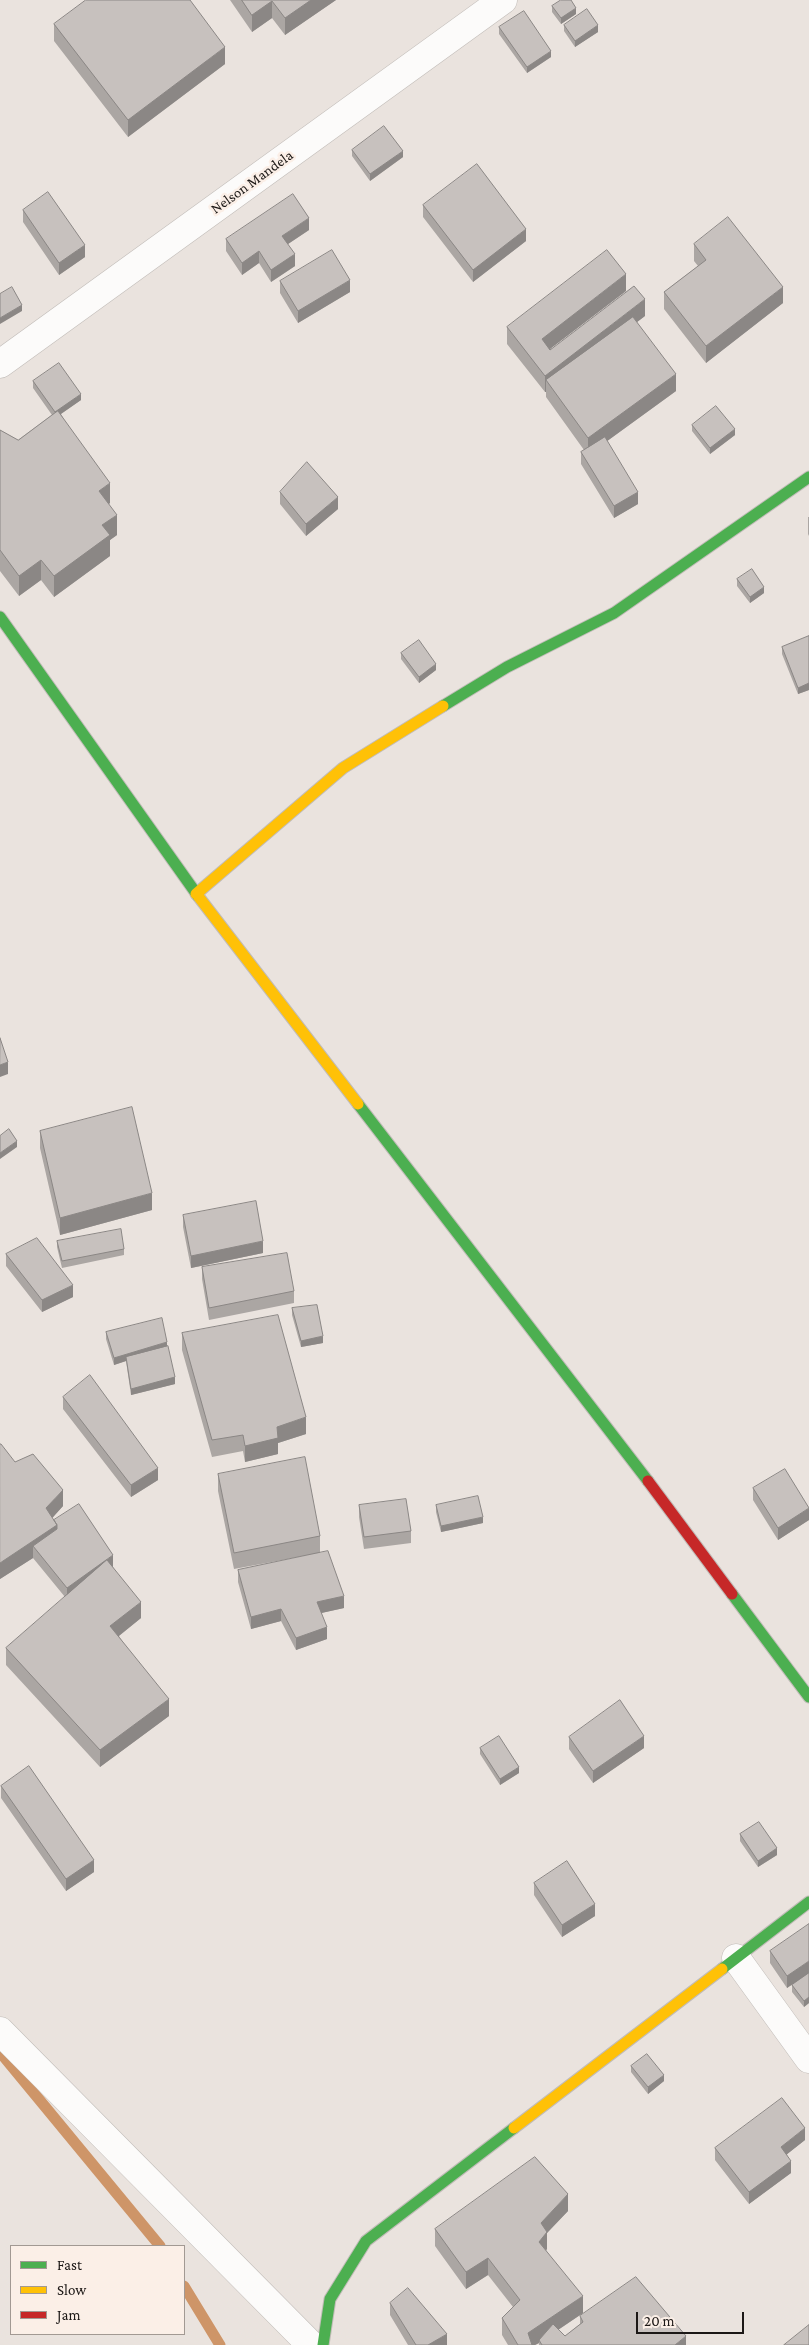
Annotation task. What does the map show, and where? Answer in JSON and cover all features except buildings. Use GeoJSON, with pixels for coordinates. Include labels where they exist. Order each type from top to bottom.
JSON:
{"type":"FeatureCollection","features":[{"type":"Feature","properties":{"kind":"street","name":"Nelson Mandela"},"geometry":{"type":"LineString","coordinates":[[0,364],[503,0]]}},
{"type":"Feature","properties":{"kind":"street"},"geometry":{"type":"LineString","coordinates":[[196,894],[343,768],[507,667],[614,612],[809,477]]}},
{"type":"Feature","properties":{"kind":"street"},"geometry":{"type":"LineString","coordinates":[[0,617],[196,894],[665,1503],[809,1697]]}},
{"type":"Feature","properties":{"kind":"street"},"geometry":{"type":"LineString","coordinates":[[323,2345],[330,2299],[366,2240],[809,1902]]}},
{"type":"Feature","properties":{"kind":"street"},"geometry":{"type":"LineString","coordinates":[[736,1958],[809,2059]]}},
{"type":"Feature","properties":{"kind":"street"},"geometry":{"type":"LineString","coordinates":[[0,2031],[311,2345]]}},
{"type":"Feature","properties":{"kind":"waterway"},"geometry":{"type":"LineString","coordinates":[[0,2052],[159,2245]]}},
{"type":"Feature","properties":{"kind":"waterway"},"geometry":{"type":"LineString","coordinates":[[185,2288],[220,2345]]}},
{"type":"Feature","properties":{"kind":"traffic: fast"},"geometry":{"type":"LineString","coordinates":[[443,706],[507,667],[614,613],[809,477]]}},
{"type":"Feature","properties":{"kind":"traffic: fast"},"geometry":{"type":"LineString","coordinates":[[0,617],[198,896]]}},
{"type":"Feature","properties":{"kind":"traffic: fast"},"geometry":{"type":"LineString","coordinates":[[358,1104],[648,1481]]}},
{"type":"Feature","properties":{"kind":"traffic: fast"},"geometry":{"type":"LineString","coordinates":[[732,1594],[809,1697]]}},
{"type":"Feature","properties":{"kind":"traffic: fast"},"geometry":{"type":"LineString","coordinates":[[722,1969],[809,1902]]}},
{"type":"Feature","properties":{"kind":"traffic: fast"},"geometry":{"type":"LineString","coordinates":[[323,2345],[330,2299],[366,2241],[514,2128]]}},
{"type":"Feature","properties":{"kind":"traffic: slow"},"geometry":{"type":"LineString","coordinates":[[196,894],[343,768],[443,706]]}},
{"type":"Feature","properties":{"kind":"traffic: slow"},"geometry":{"type":"LineString","coordinates":[[198,896],[358,1104]]}},
{"type":"Feature","properties":{"kind":"traffic: slow"},"geometry":{"type":"LineString","coordinates":[[514,2128],[722,1969]]}},
{"type":"Feature","properties":{"kind":"traffic: jam"},"geometry":{"type":"LineString","coordinates":[[648,1481],[732,1594]]}}]}
